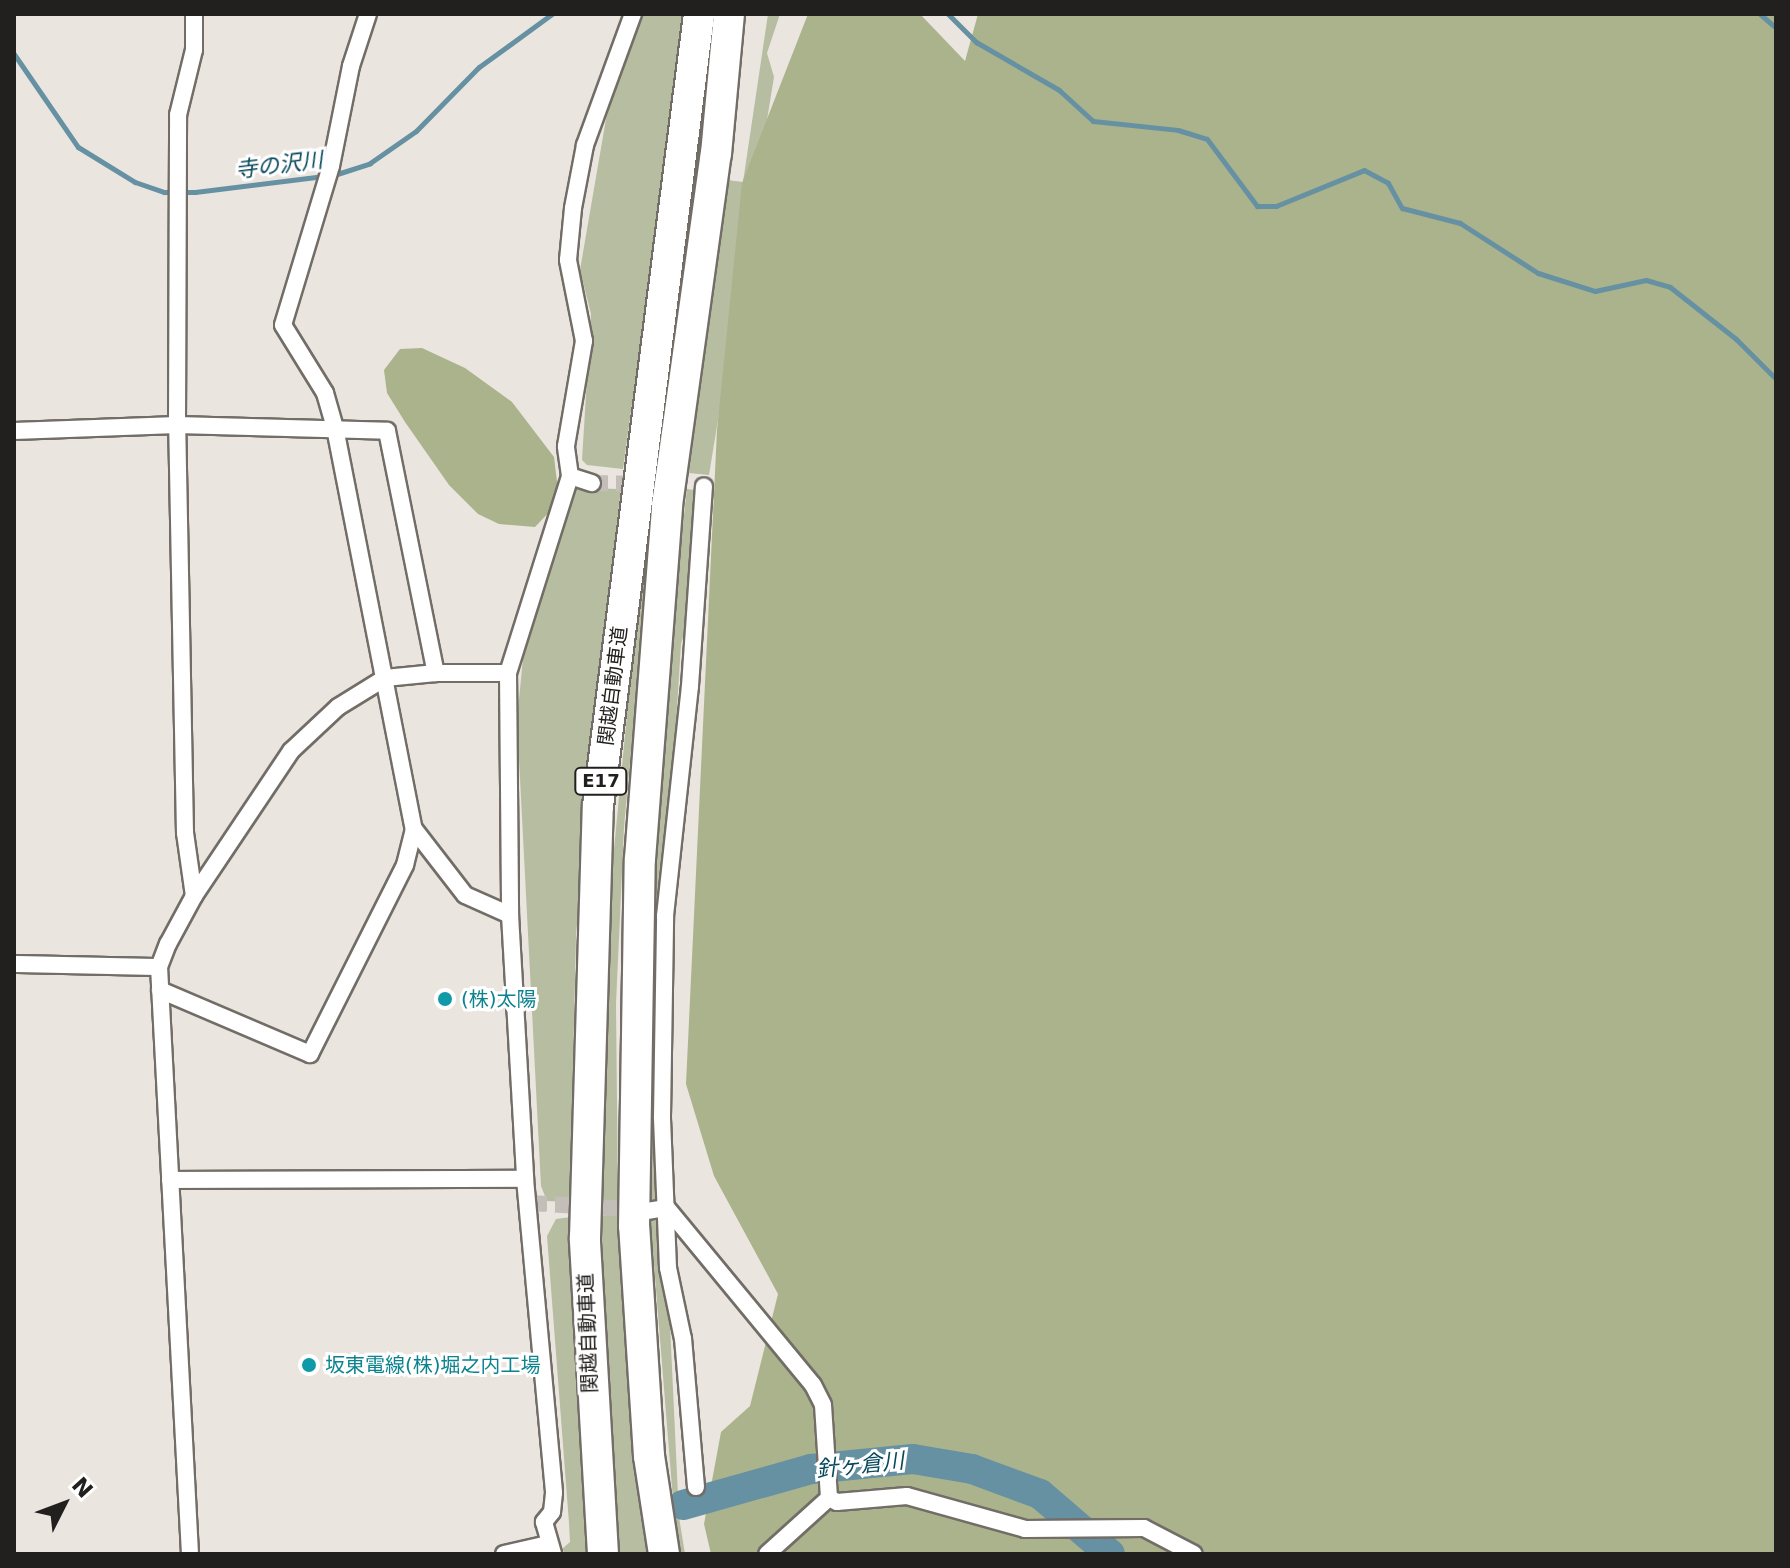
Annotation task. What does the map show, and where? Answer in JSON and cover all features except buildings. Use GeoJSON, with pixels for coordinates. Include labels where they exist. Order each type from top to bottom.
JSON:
{"type":"FeatureCollection","features":[{"type":"Feature","properties":{"kind":"highway","name":"関越自動車道"},"geometry":{"type":"LineString","coordinates":[[603,1554],[585,1238],[598,806],[699,14]]}},
{"type":"Feature","properties":{"kind":"highway","name":"関越自動車道"},"geometry":{"type":"LineString","coordinates":[[664,1554],[649,1456],[634,1226],[640,859],[667,505],[716,154],[729,14]]}},
{"type":"Feature","properties":{"kind":"street"},"geometry":{"type":"LineString","coordinates":[[194,14],[194,50],[178,115],[177,425],[185,833],[194,896]]}},
{"type":"Feature","properties":{"kind":"street"},"geometry":{"type":"LineString","coordinates":[[160,990],[310,1054],[405,865],[414,829],[335,428],[325,393],[283,325],[329,174],[351,66],[368,14]]}},
{"type":"Feature","properties":{"kind":"street"},"geometry":{"type":"LineString","coordinates":[[504,1554],[551,1549],[544,1522],[552,1512],[554,1493],[531,1203],[525,1179],[510,915],[508,673],[570,476],[566,446],[584,341],[568,260],[573,208],[585,145],[633,14]]}},
{"type":"Feature","properties":{"kind":"street"},"geometry":{"type":"LineString","coordinates":[[14,431],[177,425],[387,431],[436,673]]}},
{"type":"Feature","properties":{"kind":"street"},"geometry":{"type":"LineString","coordinates":[[570,476],[592,483]]}},
{"type":"Feature","properties":{"kind":"street"},"geometry":{"type":"LineString","coordinates":[[696,1487],[683,1339],[668,1268],[662,1116],[665,916],[690,686],[704,486]]}},
{"type":"Feature","properties":{"kind":"street"},"geometry":{"type":"LineString","coordinates":[[190,1554],[159,967],[194,896],[291,751],[338,707],[385,678],[436,673],[508,673]]}},
{"type":"Feature","properties":{"kind":"street"},"geometry":{"type":"LineString","coordinates":[[414,829],[465,895],[510,915]]}},
{"type":"Feature","properties":{"kind":"street"},"geometry":{"type":"LineString","coordinates":[[14,964],[159,967]]}},
{"type":"Feature","properties":{"kind":"street"},"geometry":{"type":"LineString","coordinates":[[170,1180],[525,1179]]}},
{"type":"Feature","properties":{"kind":"street"},"geometry":{"type":"LineString","coordinates":[[647,1211],[667,1208]]}},
{"type":"Feature","properties":{"kind":"street"},"geometry":{"type":"LineString","coordinates":[[667,1208],[813,1385],[823,1405],[829,1498]]}},
{"type":"Feature","properties":{"kind":"street"},"geometry":{"type":"LineString","coordinates":[[829,1498],[837,1502],[907,1496],[1025,1529],[1144,1528],[1194,1554]]}},
{"type":"Feature","properties":{"kind":"street"},"geometry":{"type":"LineString","coordinates":[[767,1554],[829,1498]]}},
{"type":"Feature","properties":{"kind":"green space"},"geometry":{"type":"Polygon","coordinates":[[[637,14],[686,14],[623,469],[587,465],[582,460],[591,314],[580,270],[606,119],[637,14]]]}},
{"type":"Feature","properties":{"kind":"green space"},"geometry":{"type":"Polygon","coordinates":[[[768,14],[780,14],[767,53],[774,77],[709,475],[689,473],[727,180],[743,182],[768,14]]]}},
{"type":"Feature","properties":{"kind":"green space"},"geometry":{"type":"Polygon","coordinates":[[[808,14],[920,14],[965,61],[978,14],[1776,14],[1776,1554],[711,1554],[704,1524],[721,1432],[750,1406],[778,1294],[714,1176],[686,1084],[717,430],[742,183],[808,14]]]}},
{"type":"Feature","properties":{"kind":"green space"},"geometry":{"type":"Polygon","coordinates":[[[699,166],[655,483],[661,426],[699,166]]]}},
{"type":"Feature","properties":{"kind":"green space"},"geometry":{"type":"Polygon","coordinates":[[[422,348],[465,368],[512,402],[554,457],[558,490],[554,507],[535,527],[499,524],[478,514],[449,485],[405,422],[387,393],[384,370],[400,349],[422,348]]]}},
{"type":"Feature","properties":{"kind":"green space"},"geometry":{"type":"Polygon","coordinates":[[[573,488],[621,489],[596,697],[576,936],[570,1202],[547,1201],[541,1186],[517,720],[524,648],[573,488]]]}},
{"type":"Feature","properties":{"kind":"green space"},"geometry":{"type":"Polygon","coordinates":[[[687,489],[700,491],[691,613],[681,644],[664,916],[662,1201],[650,1200],[648,951],[668,656],[687,489]]]}},
{"type":"Feature","properties":{"kind":"green space"},"geometry":{"type":"Polygon","coordinates":[[[655,494],[624,827],[616,1004],[618,1202],[601,1202],[609,901],[636,621],[655,494]]]}},
{"type":"Feature","properties":{"kind":"green space"},"geometry":{"type":"Polygon","coordinates":[[[619,1214],[628,1360],[649,1554],[620,1554],[614,1509],[601,1216],[619,1214]]]}},
{"type":"Feature","properties":{"kind":"green space"},"geometry":{"type":"Polygon","coordinates":[[[650,1215],[665,1218],[679,1517],[685,1554],[680,1554],[673,1500],[650,1215]]]}},
{"type":"Feature","properties":{"kind":"green space"},"geometry":{"type":"Polygon","coordinates":[[[571,1217],[575,1369],[587,1554],[565,1554],[562,1549],[570,1542],[547,1236],[556,1219],[571,1217]]]}},
{"type":"Feature","properties":{"kind":"waterway","name":"寺の沢川"},"geometry":{"type":"LineString","coordinates":[[334,175],[370,163],[416,131],[479,67],[552,14]]}},
{"type":"Feature","properties":{"kind":"waterway","name":"寺の沢川"},"geometry":{"type":"LineString","coordinates":[[948,14],[976,42],[1059,90],[1093,121],[1178,130],[1207,139],[1257,206],[1276,206],[1364,170],[1388,183],[1402,208],[1460,223],[1538,273],[1595,291],[1646,280],[1670,287],[1736,339],[1776,379]]}},
{"type":"Feature","properties":{"kind":"waterway"},"geometry":{"type":"LineString","coordinates":[[1760,14],[1776,28]]}},
{"type":"Feature","properties":{"kind":"waterway","name":"寺の沢川"},"geometry":{"type":"LineString","coordinates":[[14,54],[78,147],[135,182],[164,192],[195,192],[324,176]]}},
{"type":"Feature","properties":{"kind":"waterway","name":"針ヶ倉川"},"geometry":{"type":"LineString","coordinates":[[683,1505],[811,1469],[913,1459],[972,1469],[1040,1494],[1110,1554]]}},
{"type":"Feature","properties":{"kind":"tunnel"},"geometry":{"type":"LineString","coordinates":[[592,483],[642,484]]}},
{"type":"Feature","properties":{"kind":"tunnel"},"geometry":{"type":"LineString","coordinates":[[531,1203],[641,1210]]}},
{"type":"Feature","properties":{"kind":"place","name":"(株)太陽"},"geometry":{"type":"Point","coordinates":[445,999]}},
{"type":"Feature","properties":{"kind":"place","name":"坂東電線(株)堀之内工場"},"geometry":{"type":"Point","coordinates":[309,1365]}}]}
